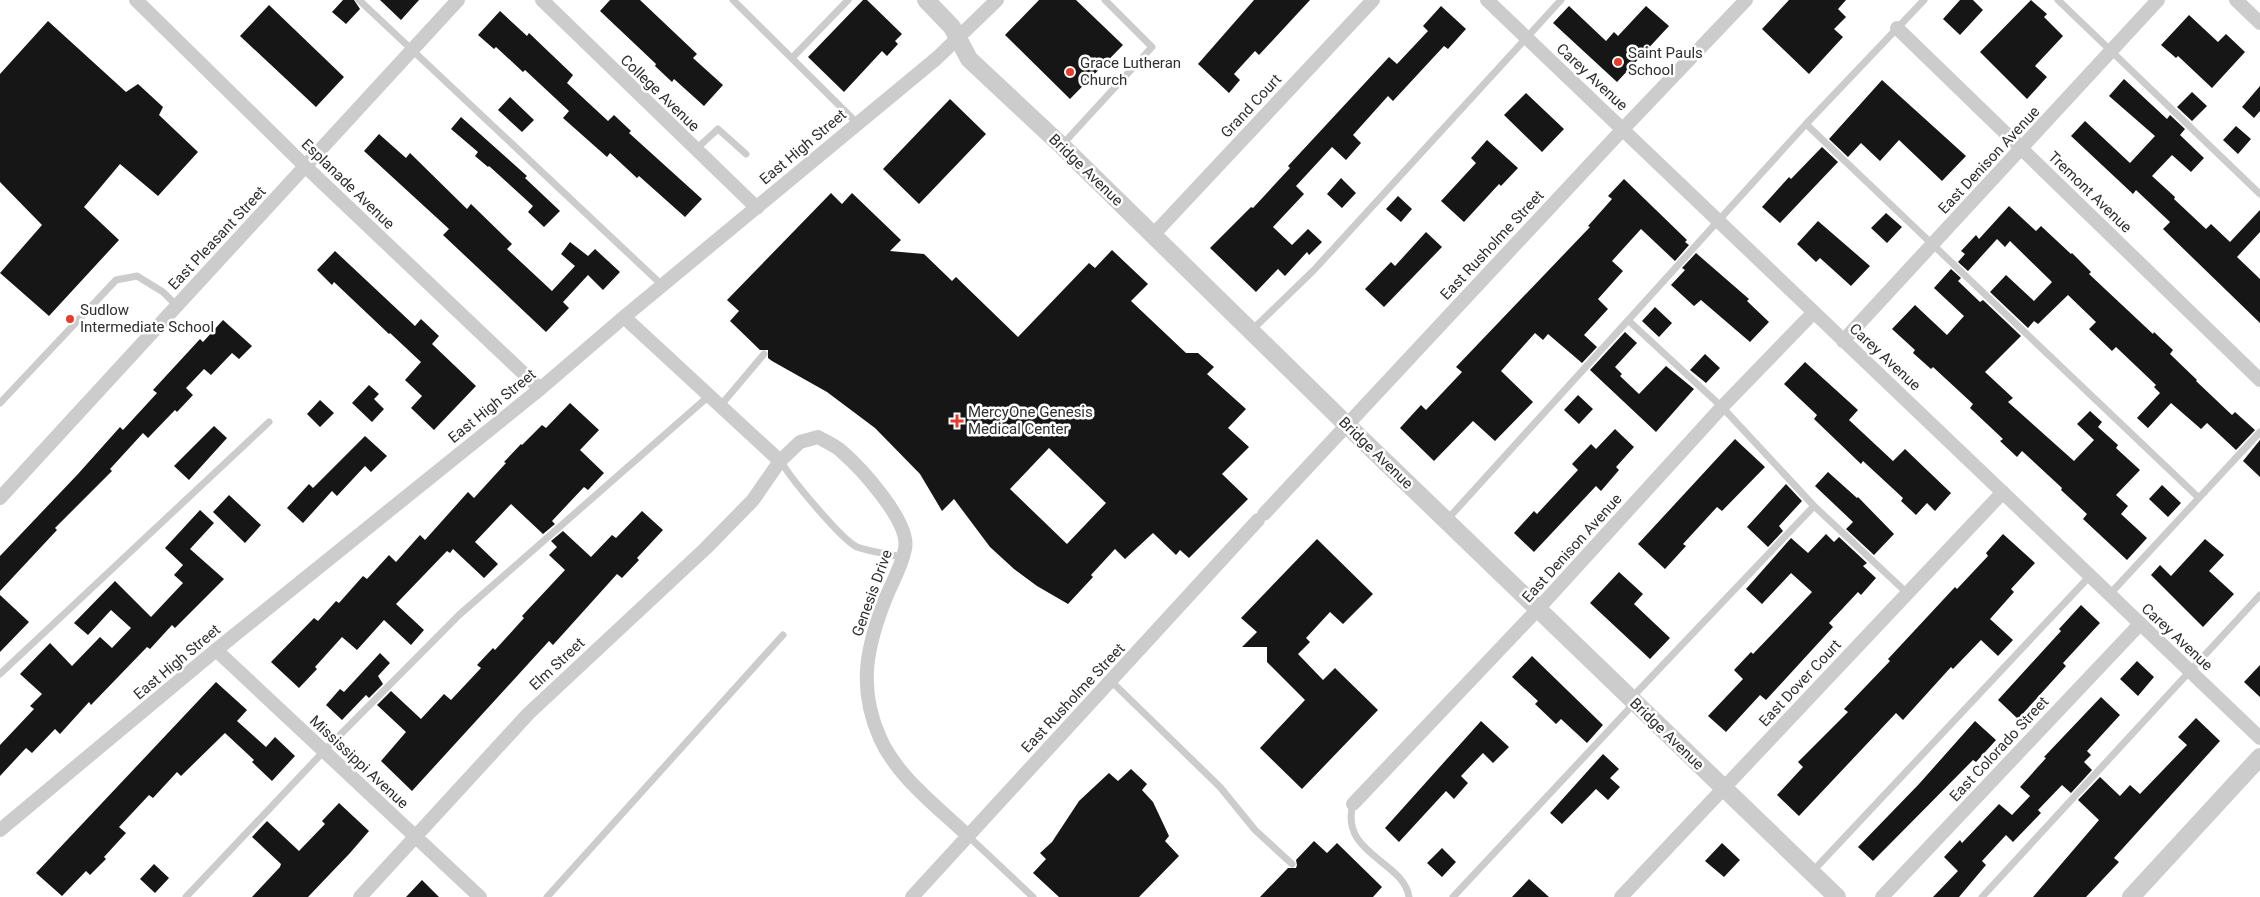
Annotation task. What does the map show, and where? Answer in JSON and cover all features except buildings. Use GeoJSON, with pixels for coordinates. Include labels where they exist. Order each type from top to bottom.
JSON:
{"type":"FeatureCollection","features":[{"type":"Feature","properties":{"kind":"street","name":"Esplanade Avenue"},"geometry":{"type":"LineString","coordinates":[[136,0],[306,167],[540,388]]}},
{"type":"Feature","properties":{"kind":"street","name":"East Pleasant Street"},"geometry":{"type":"LineString","coordinates":[[0,498],[458,0]]}},
{"type":"Feature","properties":{"kind":"street","name":"College Avenue"},"geometry":{"type":"LineString","coordinates":[[542,0],[756,208]]}},
{"type":"Feature","properties":{"kind":"street","name":"Bridge Avenue"},"geometry":{"type":"LineString","coordinates":[[926,0],[945,18],[970,59],[1837,897]]}},
{"type":"Feature","properties":{"kind":"street","name":"East High Street"},"geometry":{"type":"LineString","coordinates":[[0,830],[216,650],[540,388],[958,39],[998,0]]}},
{"type":"Feature","properties":{"kind":"street","name":"Grand Court"},"geometry":{"type":"LineString","coordinates":[[1153,235],[1373,0]]}},
{"type":"Feature","properties":{"kind":"street","name":"Carey Avenue"},"geometry":{"type":"LineString","coordinates":[[1486,0],[2260,738]]}},
{"type":"Feature","properties":{"kind":"street","name":"East Rusholme Street"},"geometry":{"type":"LineString","coordinates":[[912,897],[1347,424],[1746,0]]}},
{"type":"Feature","properties":{"kind":"street","name":"East Denison Avenue"},"geometry":{"type":"LineString","coordinates":[[1843,341],[2158,0]]}},
{"type":"Feature","properties":{"kind":"street"},"geometry":{"type":"LineString","coordinates":[[2236,0],[2260,23]]}},
{"type":"Feature","properties":{"kind":"street","name":"Tremont Avenue"},"geometry":{"type":"LineString","coordinates":[[1897,28],[2260,380]]}},
{"type":"Feature","properties":{"kind":"street","name":"East Denison Avenue"},"geometry":{"type":"LineString","coordinates":[[1353,804],[1538,609],[1722,407],[1814,312]]}},
{"type":"Feature","properties":{"kind":"street"},"geometry":{"type":"LineString","coordinates":[[624,317],[780,461]]}},
{"type":"Feature","properties":{"kind":"street","name":"Genesis Drive"},"geometry":{"type":"LineString","coordinates":[[780,461],[800,442],[818,437],[840,450],[884,498],[900,521],[906,548],[873,630],[866,668],[869,706],[880,739],[902,772],[968,836]]}},
{"type":"Feature","properties":{"kind":"street","name":"Elm Street"},"geometry":{"type":"LineString","coordinates":[[360,897],[528,714],[706,548],[753,500],[780,461]]}},
{"type":"Feature","properties":{"kind":"street","name":"East Dover Court"},"geometry":{"type":"LineString","coordinates":[[1621,897],[2003,492]]}},
{"type":"Feature","properties":{"kind":"street","name":"East Colorado Street"},"geometry":{"type":"LineString","coordinates":[[1882,897],[2140,624]]}},
{"type":"Feature","properties":{"kind":"street","name":"Mississippi Avenue"},"geometry":{"type":"LineString","coordinates":[[216,650],[480,897]]}},
{"type":"Feature","properties":{"kind":"street"},"geometry":{"type":"LineString","coordinates":[[2131,897],[2260,757]]}},
{"type":"Feature","properties":{"kind":"lane"},"geometry":{"type":"LineString","coordinates":[[359,0],[662,285]]}},
{"type":"Feature","properties":{"kind":"lane"},"geometry":{"type":"LineString","coordinates":[[733,0],[857,123]]}},
{"type":"Feature","properties":{"kind":"lane"},"geometry":{"type":"LineString","coordinates":[[792,58],[848,0]]}},
{"type":"Feature","properties":{"kind":"lane"},"geometry":{"type":"LineString","coordinates":[[1062,146],[1152,47],[1105,0]]}},
{"type":"Feature","properties":{"kind":"lane"},"geometry":{"type":"LineString","coordinates":[[1251,331],[1314,270],[1561,0]]}},
{"type":"Feature","properties":{"kind":"lane"},"geometry":{"type":"LineString","coordinates":[[1446,521],[1630,321],[1806,124],[1924,0]]}},
{"type":"Feature","properties":{"kind":"lane"},"geometry":{"type":"LineString","coordinates":[[2058,0],[2260,194]]}},
{"type":"Feature","properties":{"kind":"lane"},"geometry":{"type":"LineString","coordinates":[[1806,124],[2199,498]]}},
{"type":"Feature","properties":{"kind":"lane"},"geometry":{"type":"LineString","coordinates":[[695,150],[718,129],[746,154]]}},
{"type":"Feature","properties":{"kind":"lane"},"geometry":{"type":"LineString","coordinates":[[0,403],[116,280],[137,276],[163,292],[177,306]]}},
{"type":"Feature","properties":{"kind":"lane"},"geometry":{"type":"LineString","coordinates":[[1630,321],[1722,407],[1814,506],[1907,593]]}},
{"type":"Feature","properties":{"kind":"lane"},"geometry":{"type":"LineString","coordinates":[[721,405],[764,354]]}},
{"type":"Feature","properties":{"kind":"lane"},"geometry":{"type":"LineString","coordinates":[[186,897],[324,751],[459,615],[710,395]]}},
{"type":"Feature","properties":{"kind":"lane"},"geometry":{"type":"LineString","coordinates":[[0,674],[269,422]]}},
{"type":"Feature","properties":{"kind":"lane"},"geometry":{"type":"LineString","coordinates":[[2108,595],[2260,432]]}},
{"type":"Feature","properties":{"kind":"lane"},"geometry":{"type":"LineString","coordinates":[[780,461],[786,472],[821,512],[856,546],[902,557]]}},
{"type":"Feature","properties":{"kind":"lane"},"geometry":{"type":"LineString","coordinates":[[1453,897],[1628,710],[1638,691],[1814,506]]}},
{"type":"Feature","properties":{"kind":"lane"},"geometry":{"type":"LineString","coordinates":[[1811,872],[2089,577]]}},
{"type":"Feature","properties":{"kind":"lane"},"geometry":{"type":"LineString","coordinates":[[1982,897],[2260,595]]}},
{"type":"Feature","properties":{"kind":"lane"},"geometry":{"type":"LineString","coordinates":[[547,897],[783,635]]}},
{"type":"Feature","properties":{"kind":"lane"},"geometry":{"type":"LineString","coordinates":[[1111,681],[1220,787],[1256,830],[1292,864]]}},
{"type":"Feature","properties":{"kind":"lane"},"geometry":{"type":"LineString","coordinates":[[1353,804],[1349,817],[1356,838],[1403,883],[1409,897]]}},
{"type":"Feature","properties":{"kind":"lane"},"geometry":{"type":"LineString","coordinates":[[968,836],[1033,897]]}},
{"type":"Feature","properties":{"kind":"place","name":"Saint Pauls School"},"geometry":{"type":"Point","coordinates":[1618,62]}},
{"type":"Feature","properties":{"kind":"place","name":"Grace Lutheran Church"},"geometry":{"type":"Point","coordinates":[1070,72]}},
{"type":"Feature","properties":{"kind":"place","name":"Sudlow Intermediate School"},"geometry":{"type":"Point","coordinates":[70,319]}},
{"type":"Feature","properties":{"kind":"place","name":"MercyOne Genesis Medical Center"},"geometry":{"type":"Point","coordinates":[957,421]}}]}
